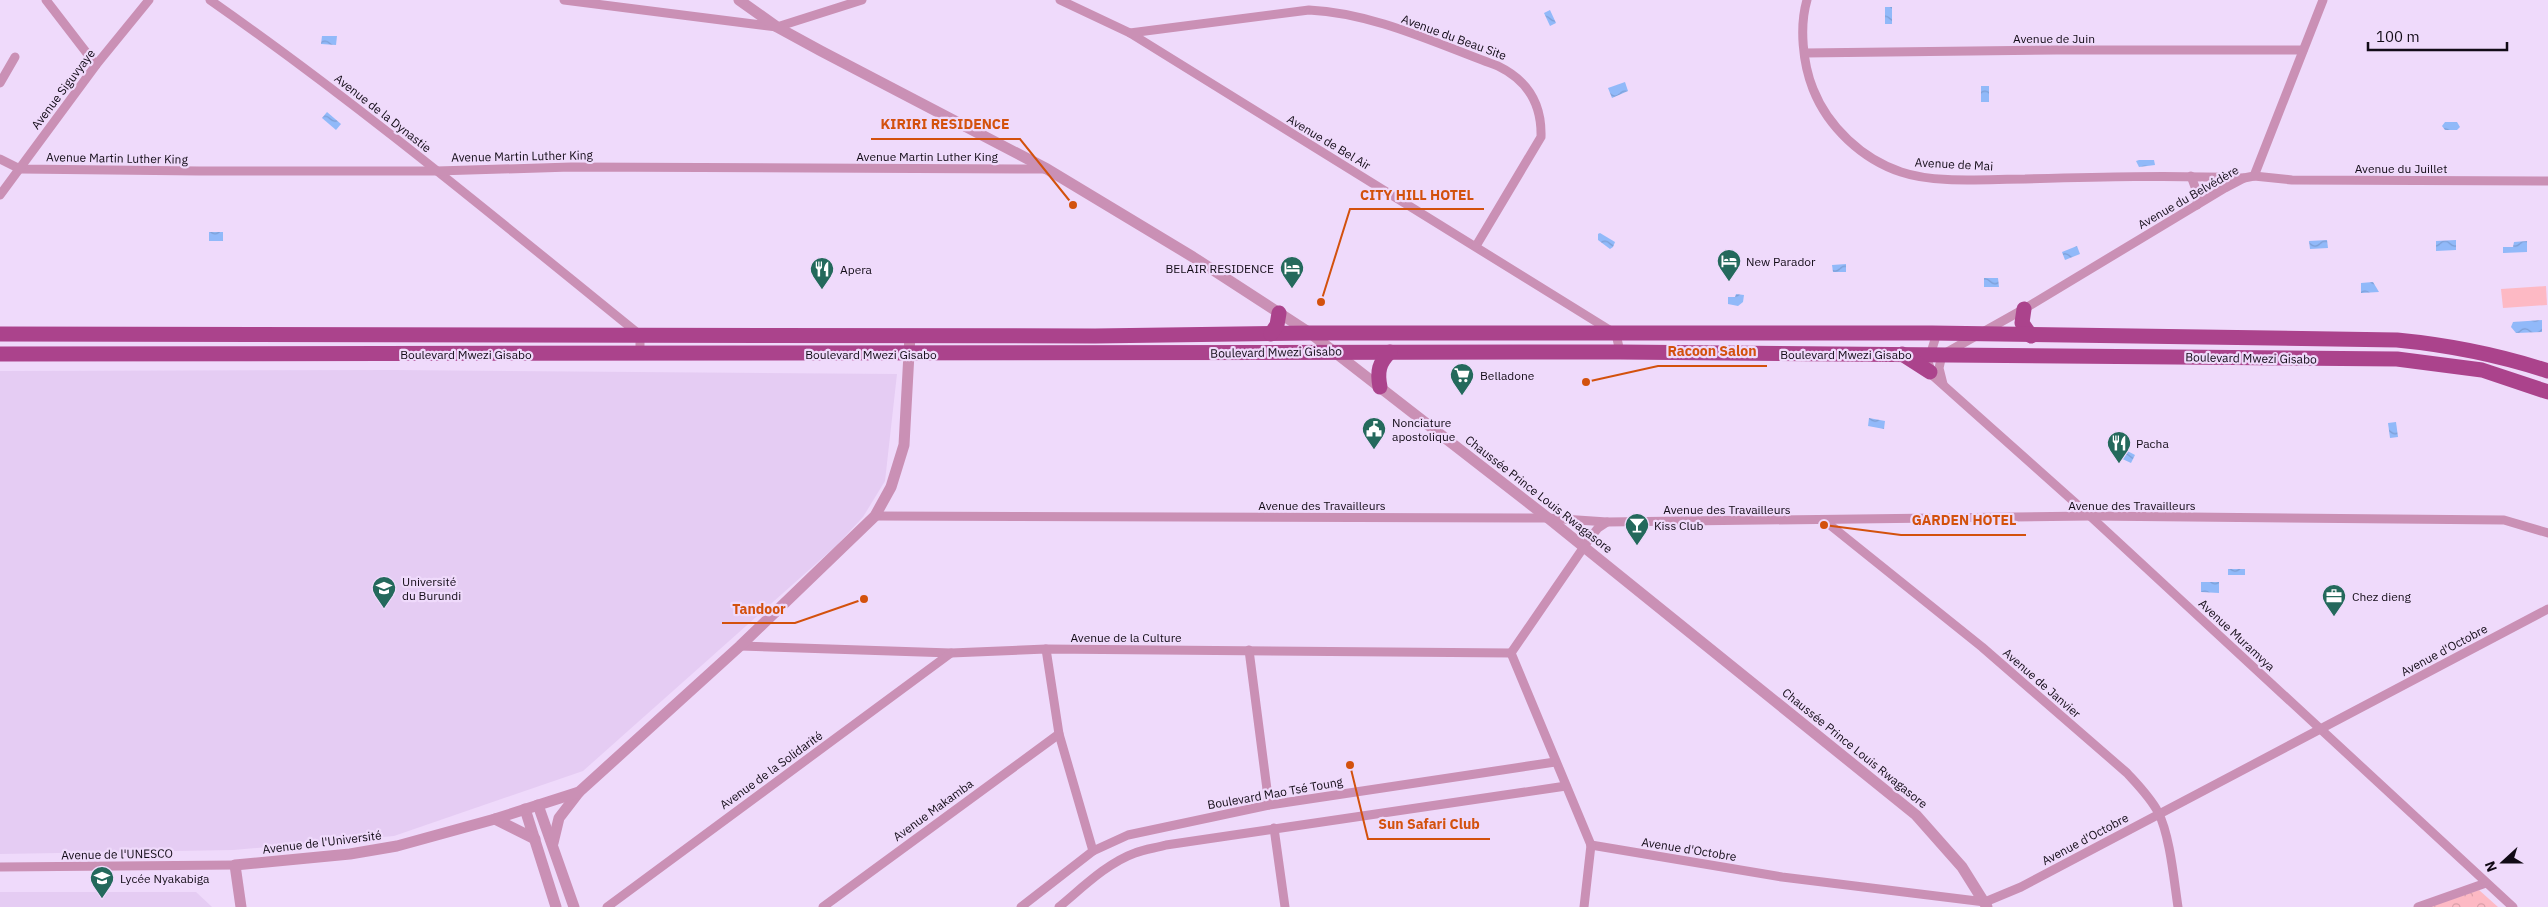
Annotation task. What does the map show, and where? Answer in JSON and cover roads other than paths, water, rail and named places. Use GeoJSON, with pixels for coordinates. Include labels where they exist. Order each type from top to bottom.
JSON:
{"type":"FeatureCollection","features":[{"type":"Feature","properties":{"kind":"main road"},"geometry":{"type":"LineString","coordinates":[[2024,309],[2022,323],[2031,336]]}},
{"type":"Feature","properties":{"kind":"main road"},"geometry":{"type":"LineString","coordinates":[[1271,334],[1277,325],[1279,313]]}},
{"type":"Feature","properties":{"kind":"main road","name":"Boulevard Mwezi Gisabo"},"geometry":{"type":"LineString","coordinates":[[0,334],[1095,336],[1310,333],[1976,334],[2419,342],[2514,360],[2548,371]]}},
{"type":"Feature","properties":{"kind":"main road"},"geometry":{"type":"LineString","coordinates":[[381,354],[382,335]]}},
{"type":"Feature","properties":{"kind":"main road"},"geometry":{"type":"LineString","coordinates":[[1095,336],[1095,354]]}},
{"type":"Feature","properties":{"kind":"main road"},"geometry":{"type":"LineString","coordinates":[[2245,339],[2245,358]]}},
{"type":"Feature","properties":{"kind":"main road"},"geometry":{"type":"LineString","coordinates":[[1380,387],[1380,365],[1390,352]]}},
{"type":"Feature","properties":{"kind":"main road","name":"Boulevard Mwezi Gisabo"},"geometry":{"type":"LineString","coordinates":[[0,354],[1620,352],[1900,353],[1936,355],[2416,360],[2482,370],[2548,392]]}},
{"type":"Feature","properties":{"kind":"main road"},"geometry":{"type":"LineString","coordinates":[[1900,353],[1930,372]]}},
{"type":"Feature","properties":{"kind":"street","name":"Avenue Siguvyaye"},"geometry":{"type":"LineString","coordinates":[[0,195],[96,65],[149,0]]}},
{"type":"Feature","properties":{"kind":"street","name":"Avenue de la Dynastie"},"geometry":{"type":"LineString","coordinates":[[210,0],[283,52],[437,171],[640,335]]}},
{"type":"Feature","properties":{"kind":"street"},"geometry":{"type":"LineString","coordinates":[[564,0],[776,27],[862,0]]}},
{"type":"Feature","properties":{"kind":"street","name":"Chaussée Prince Louis Rwagasore"},"geometry":{"type":"LineString","coordinates":[[739,0],[776,27],[1047,169],[1193,258],[1310,333],[1585,547],[1916,815],[1953,855],[1986,905]]}},
{"type":"Feature","properties":{"kind":"street","name":"Avenue de Bel Air"},"geometry":{"type":"LineString","coordinates":[[1060,0],[1130,32],[1616,334]]}},
{"type":"Feature","properties":{"kind":"street","name":"Avenue de Mai"},"geometry":{"type":"LineString","coordinates":[[1807,0],[1804,26],[1805,54],[1808,75],[1818,100],[1831,122],[1862,153],[1902,173],[1925,177],[1985,179],[2191,176],[2244,178]]}},
{"type":"Feature","properties":{"kind":"street","name":"Avenue du Belvédère"},"geometry":{"type":"LineString","coordinates":[[1976,334],[2024,309],[2196,205],[2244,178],[2254,176],[2323,0]]}},
{"type":"Feature","properties":{"kind":"street"},"geometry":{"type":"LineString","coordinates":[[46,1],[96,65]]}},
{"type":"Feature","properties":{"kind":"street","name":"Avenue du Beau Site"},"geometry":{"type":"LineString","coordinates":[[1130,32],[1309,10],[1332,11],[1379,23],[1516,74],[1527,87],[1536,106],[1541,123],[1541,137],[1476,246]]}},
{"type":"Feature","properties":{"kind":"street","name":"Avenue de Juin"},"geometry":{"type":"LineString","coordinates":[[1805,54],[2056,50],[2303,50]]}},
{"type":"Feature","properties":{"kind":"street"},"geometry":{"type":"LineString","coordinates":[[0,84],[15,57]]}},
{"type":"Feature","properties":{"kind":"street","name":"Avenue Martin Luther King"},"geometry":{"type":"LineString","coordinates":[[0,159],[20,169],[437,171],[571,167],[1047,169]]}},
{"type":"Feature","properties":{"kind":"street"},"geometry":{"type":"LineString","coordinates":[[2191,176],[2198,195],[2196,205]]}},
{"type":"Feature","properties":{"kind":"street","name":"Avenue du Juillet"},"geometry":{"type":"LineString","coordinates":[[2254,176],[2292,180],[2548,181]]}},
{"type":"Feature","properties":{"kind":"street"},"geometry":{"type":"LineString","coordinates":[[1616,334],[1620,352]]}},
{"type":"Feature","properties":{"kind":"street"},"geometry":{"type":"LineString","coordinates":[[1937,334],[1936,355],[1943,384]]}},
{"type":"Feature","properties":{"kind":"street"},"geometry":{"type":"LineString","coordinates":[[1930,372],[1936,355],[1976,334]]}},
{"type":"Feature","properties":{"kind":"street"},"geometry":{"type":"LineString","coordinates":[[640,335],[640,353]]}},
{"type":"Feature","properties":{"kind":"street"},"geometry":{"type":"LineString","coordinates":[[553,843],[559,818],[579,792],[740,646],[874,516],[891,487],[904,445],[910,335]]}},
{"type":"Feature","properties":{"kind":"street","name":"Avenue Muramvya"},"geometry":{"type":"LineString","coordinates":[[1930,372],[2090,516],[2513,907]]}},
{"type":"Feature","properties":{"kind":"street","name":"Avenue des Travailleurs"},"geometry":{"type":"LineString","coordinates":[[874,516],[1548,518],[1607,522],[1826,521],[2090,516],[2504,520],[2548,533]]}},
{"type":"Feature","properties":{"kind":"street","name":"Avenue de Janvier"},"geometry":{"type":"LineString","coordinates":[[1826,521],[1982,647],[2127,773],[2148,797],[2159,814],[2165,834],[2178,907]]}},
{"type":"Feature","properties":{"kind":"street"},"geometry":{"type":"LineString","coordinates":[[1584,907],[1591,845],[1511,653],[1598,528],[1607,522]]}},
{"type":"Feature","properties":{"kind":"street","name":"Avenue d'Octobre"},"geometry":{"type":"LineString","coordinates":[[1591,845],[1782,877],[1986,905],[2548,609]]}},
{"type":"Feature","properties":{"kind":"street","name":"Avenue de la Culture"},"geometry":{"type":"LineString","coordinates":[[740,646],[951,653],[1046,649],[1511,653]]}},
{"type":"Feature","properties":{"kind":"street"},"geometry":{"type":"LineString","coordinates":[[1046,649],[1059,734],[1093,851]]}},
{"type":"Feature","properties":{"kind":"street"},"geometry":{"type":"LineString","coordinates":[[1249,650],[1269,805]]}},
{"type":"Feature","properties":{"kind":"street","name":"Avenue de la Solidarité"},"geometry":{"type":"LineString","coordinates":[[607,907],[951,653]]}},
{"type":"Feature","properties":{"kind":"street","name":"Avenue Makamba"},"geometry":{"type":"LineString","coordinates":[[823,907],[1059,734]]}},
{"type":"Feature","properties":{"kind":"street","name":"Boulevard Mao Tsé Toung"},"geometry":{"type":"LineString","coordinates":[[1021,907],[1093,851],[1120,838],[1144,831],[1269,805],[1555,762]]}},
{"type":"Feature","properties":{"kind":"street"},"geometry":{"type":"LineString","coordinates":[[1059,907],[1106,870],[1135,853],[1166,845],[1566,786]]}},
{"type":"Feature","properties":{"kind":"street","name":"Avenue de l'Université"},"geometry":{"type":"LineString","coordinates":[[235,865],[366,852],[397,846],[496,819],[579,792]]}},
{"type":"Feature","properties":{"kind":"street"},"geometry":{"type":"LineString","coordinates":[[538,805],[574,907]]}},
{"type":"Feature","properties":{"kind":"street"},"geometry":{"type":"LineString","coordinates":[[525,809],[556,907]]}},
{"type":"Feature","properties":{"kind":"street"},"geometry":{"type":"LineString","coordinates":[[496,819],[535,839]]}},
{"type":"Feature","properties":{"kind":"street"},"geometry":{"type":"LineString","coordinates":[[1274,828],[1285,907]]}},
{"type":"Feature","properties":{"kind":"street"},"geometry":{"type":"LineString","coordinates":[[235,865],[241,907]]}},
{"type":"Feature","properties":{"kind":"street","name":"Avenue de l'UNESCO"},"geometry":{"type":"LineString","coordinates":[[0,867],[235,865]]}},
{"type":"Feature","properties":{"kind":"street"},"geometry":{"type":"LineString","coordinates":[[2418,907],[2486,883]]}},
{"type":"Feature","properties":{"kind":"water"},"geometry":{"type":"Polygon","coordinates":[[[1885,7],[1892,7],[1892,24],[1885,24],[1885,7]]]}},
{"type":"Feature","properties":{"kind":"water"},"geometry":{"type":"Polygon","coordinates":[[[1550,10],[1556,23],[1550,26],[1544,13],[1550,10]]]}},
{"type":"Feature","properties":{"kind":"water"},"geometry":{"type":"Polygon","coordinates":[[[322,36],[337,36],[336,45],[321,44],[322,36]]]}},
{"type":"Feature","properties":{"kind":"water"},"geometry":{"type":"Polygon","coordinates":[[[1625,82],[1628,91],[1612,98],[1608,88],[1625,82]]]}},
{"type":"Feature","properties":{"kind":"water"},"geometry":{"type":"Polygon","coordinates":[[[1981,86],[1989,86],[1989,102],[1981,102],[1981,86]]]}},
{"type":"Feature","properties":{"kind":"water"},"geometry":{"type":"Polygon","coordinates":[[[327,112],[341,124],[336,130],[322,118],[327,112]]]}},
{"type":"Feature","properties":{"kind":"water"},"geometry":{"type":"Polygon","coordinates":[[[2445,122],[2457,122],[2460,127],[2457,130],[2445,130],[2442,126],[2445,122]]]}},
{"type":"Feature","properties":{"kind":"water"},"geometry":{"type":"Polygon","coordinates":[[[2154,160],[2155,165],[2139,167],[2136,161],[2154,160]]]}},
{"type":"Feature","properties":{"kind":"water"},"geometry":{"type":"Polygon","coordinates":[[[209,232],[223,232],[223,241],[209,241],[209,232]]]}},
{"type":"Feature","properties":{"kind":"water"},"geometry":{"type":"Polygon","coordinates":[[[1600,233],[1615,242],[1613,247],[1610,249],[1598,240],[1598,234],[1600,233]]]}},
{"type":"Feature","properties":{"kind":"water"},"geometry":{"type":"Polygon","coordinates":[[[2327,240],[2328,248],[2310,249],[2309,241],[2327,240]]]}},
{"type":"Feature","properties":{"kind":"water"},"geometry":{"type":"Polygon","coordinates":[[[2456,240],[2456,250],[2436,251],[2436,241],[2456,240]]]}},
{"type":"Feature","properties":{"kind":"water"},"geometry":{"type":"Polygon","coordinates":[[[2527,241],[2527,252],[2503,253],[2503,247],[2513,247],[2514,242],[2527,241]]]}},
{"type":"Feature","properties":{"kind":"water"},"geometry":{"type":"Polygon","coordinates":[[[2077,246],[2080,254],[2065,260],[2062,252],[2077,246]]]}},
{"type":"Feature","properties":{"kind":"water"},"geometry":{"type":"Polygon","coordinates":[[[1846,264],[1846,272],[1833,272],[1832,265],[1846,264]]]}},
{"type":"Feature","properties":{"kind":"water"},"geometry":{"type":"Polygon","coordinates":[[[1984,278],[1998,278],[1999,287],[1984,287],[1984,278]]]}},
{"type":"Feature","properties":{"kind":"water"},"geometry":{"type":"Polygon","coordinates":[[[2373,282],[2379,292],[2361,293],[2361,283],[2373,282]]]}},
{"type":"Feature","properties":{"kind":"water"},"geometry":{"type":"Polygon","coordinates":[[[1736,294],[1744,295],[1743,302],[1738,306],[1728,304],[1728,297],[1735,297],[1736,294]]]}},
{"type":"Feature","properties":{"kind":"water"},"geometry":{"type":"Polygon","coordinates":[[[2542,320],[2542,332],[2516,333],[2511,327],[2513,322],[2542,320]]]}},
{"type":"Feature","properties":{"kind":"water"},"geometry":{"type":"Polygon","coordinates":[[[1869,418],[1885,421],[1884,429],[1868,426],[1869,418]]]}},
{"type":"Feature","properties":{"kind":"water"},"geometry":{"type":"Polygon","coordinates":[[[2396,422],[2398,437],[2390,438],[2388,423],[2396,422]]]}},
{"type":"Feature","properties":{"kind":"water"},"geometry":{"type":"Polygon","coordinates":[[[2118,446],[2135,455],[2131,463],[2114,455],[2118,446]]]}},
{"type":"Feature","properties":{"kind":"water"},"geometry":{"type":"Polygon","coordinates":[[[2228,569],[2245,569],[2245,575],[2228,575],[2228,569]]]}},
{"type":"Feature","properties":{"kind":"water"},"geometry":{"type":"Polygon","coordinates":[[[2201,582],[2219,582],[2219,593],[2201,592],[2201,582]]]}},
{"type":"Feature","properties":{"kind":"place","name":"KIRIRI RESIDENCE"},"geometry":{"type":"Point","coordinates":[1073,205]}},
{"type":"Feature","properties":{"kind":"place","name":"New Parador"},"geometry":{"type":"Point","coordinates":[1729,282]}},
{"type":"Feature","properties":{"kind":"place","name":"BELAIR RESIDENCE"},"geometry":{"type":"Point","coordinates":[1292,289]}},
{"type":"Feature","properties":{"kind":"place","name":"Apera"},"geometry":{"type":"Point","coordinates":[822,290]}},
{"type":"Feature","properties":{"kind":"place","name":"CITY HILL HOTEL"},"geometry":{"type":"Point","coordinates":[1321,302]}},
{"type":"Feature","properties":{"kind":"place","name":"Racoon Salon"},"geometry":{"type":"Point","coordinates":[1586,382]}},
{"type":"Feature","properties":{"kind":"place","name":"Belladone"},"geometry":{"type":"Point","coordinates":[1462,396]}},
{"type":"Feature","properties":{"kind":"place","name":"Nonciature apostolique"},"geometry":{"type":"Point","coordinates":[1374,450]}},
{"type":"Feature","properties":{"kind":"place","name":"Pacha"},"geometry":{"type":"Point","coordinates":[2119,464]}},
{"type":"Feature","properties":{"kind":"place","name":"GARDEN HOTEL"},"geometry":{"type":"Point","coordinates":[1824,525]}},
{"type":"Feature","properties":{"kind":"place","name":"Kiss Club"},"geometry":{"type":"Point","coordinates":[1637,546]}},
{"type":"Feature","properties":{"kind":"place","name":"Tandoor"},"geometry":{"type":"Point","coordinates":[864,599]}},
{"type":"Feature","properties":{"kind":"place","name":"Université du Burundi"},"geometry":{"type":"Point","coordinates":[384,609]}},
{"type":"Feature","properties":{"kind":"place","name":"Chez dieng"},"geometry":{"type":"Point","coordinates":[2334,617]}},
{"type":"Feature","properties":{"kind":"place","name":"Sun Safari Club"},"geometry":{"type":"Point","coordinates":[1350,765]}},
{"type":"Feature","properties":{"kind":"place","name":"Lycée Nyakabiga"},"geometry":{"type":"Point","coordinates":[102,899]}}]}
